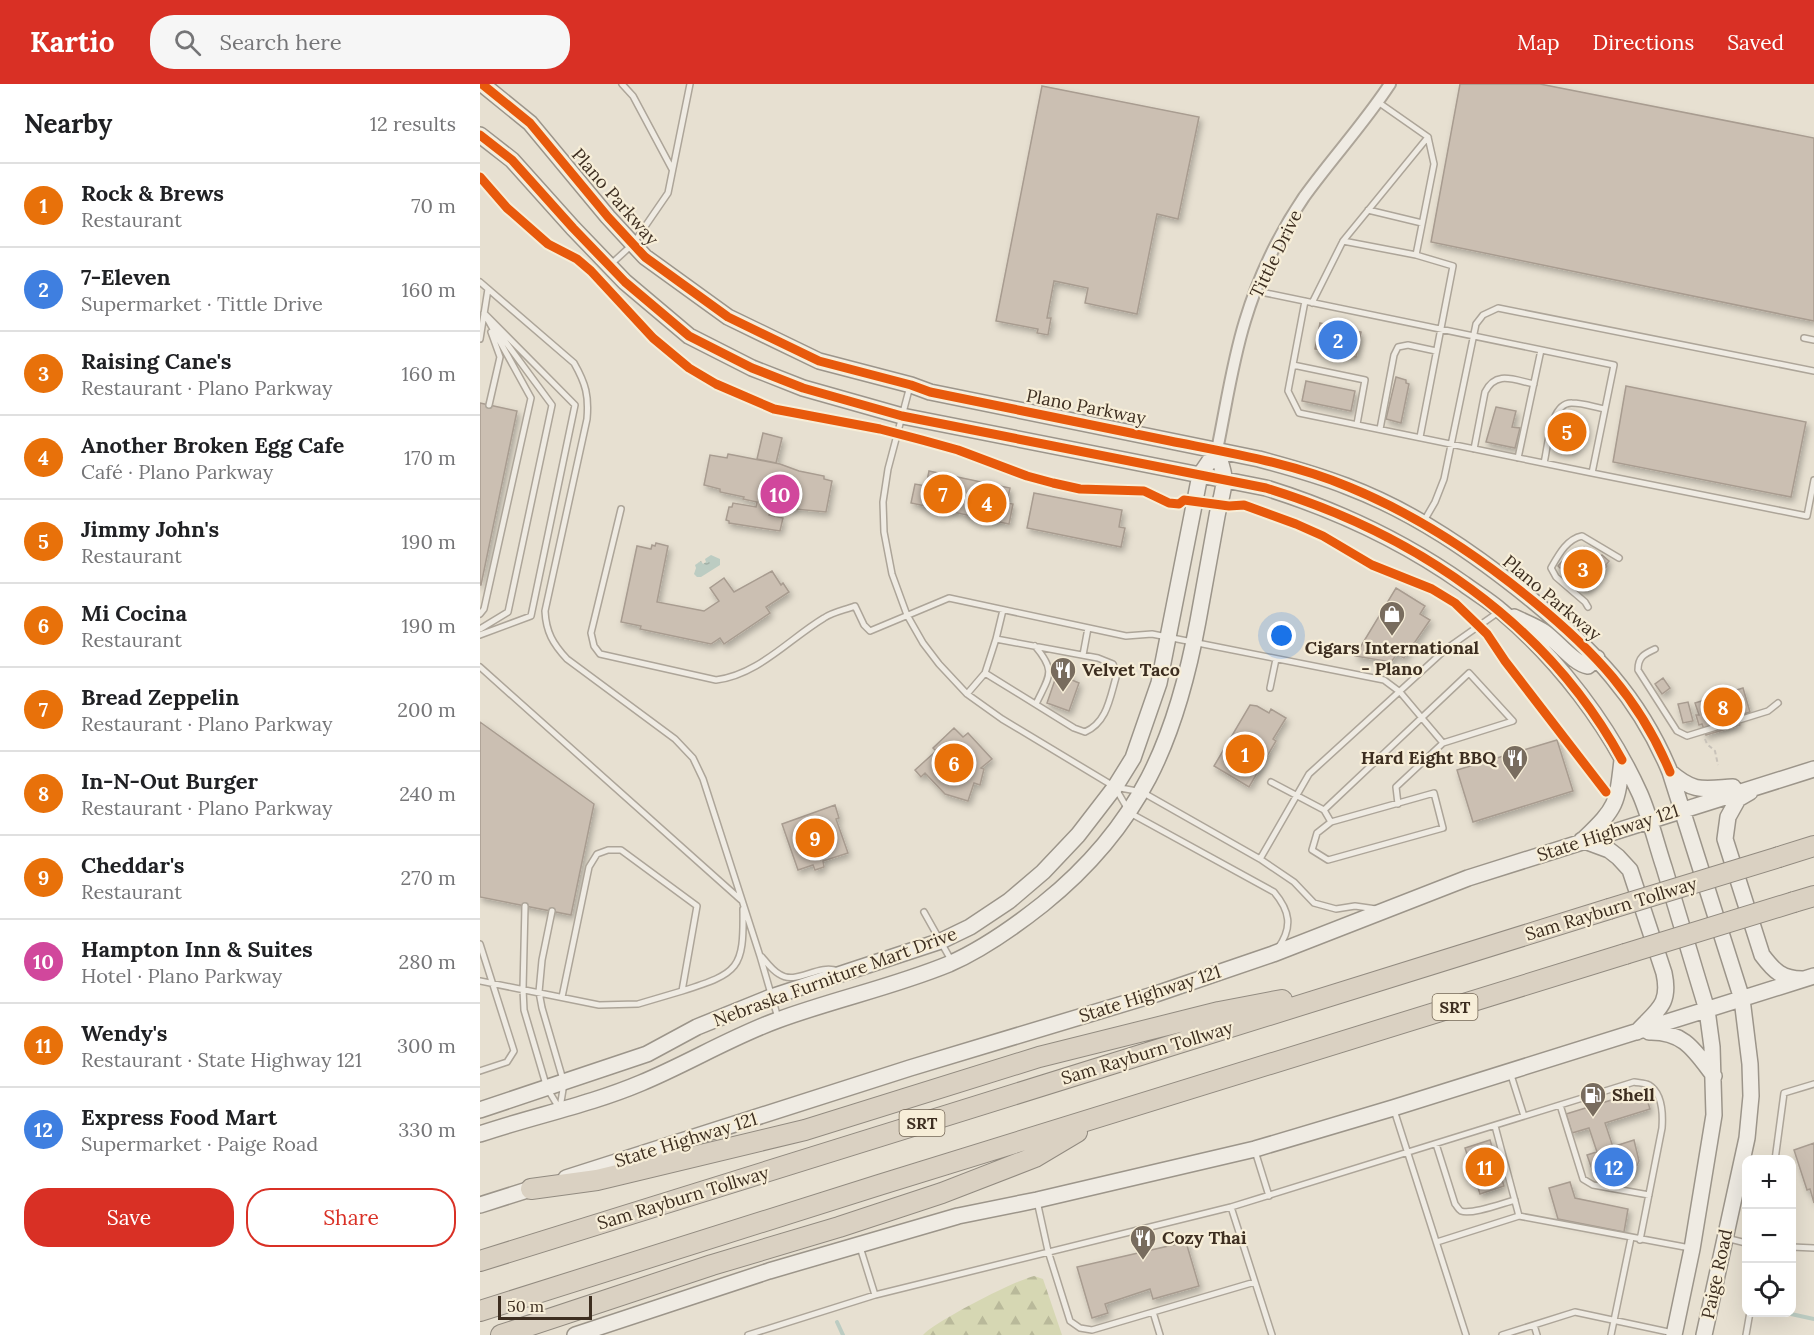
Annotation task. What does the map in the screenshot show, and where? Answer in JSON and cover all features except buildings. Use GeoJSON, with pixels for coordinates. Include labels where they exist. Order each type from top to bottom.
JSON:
{"type":"FeatureCollection","features":[{"type":"Feature","properties":{"kind":"highway","name":"Sam Rayburn Tollway"},"geometry":{"type":"LineString","coordinates":[[480,1261],[1814,846]]}},
{"type":"Feature","properties":{"kind":"highway","name":"SRT"},"geometry":{"type":"LineString","coordinates":[[480,1311],[1814,896]]}},
{"type":"Feature","properties":{"kind":"highway"},"geometry":{"type":"LineString","coordinates":[[531,1189],[597,1180],[805,1130],[1039,1058],[1219,1012],[1365,985]]}},
{"type":"Feature","properties":{"kind":"highway"},"geometry":{"type":"LineString","coordinates":[[501,1335],[712,1265],[942,1193],[1035,1157],[1101,1117]]}},
{"type":"Feature","properties":{"kind":"main road","name":"Plano Parkway"},"geometry":{"type":"LineString","coordinates":[[482,84],[530,123],[645,257],[728,317],[774,341],[819,361],[930,392],[1217,450],[1304,471],[1348,486],[1423,522],[1478,557],[1575,635],[1621,687],[1659,745],[1670,772],[1742,999]]}},
{"type":"Feature","properties":{"kind":"main road"},"geometry":{"type":"LineString","coordinates":[[480,135],[512,160],[608,267],[689,336],[752,368],[795,385],[902,416],[1266,488],[1309,501],[1351,519],[1432,562],[1501,610],[1542,631],[1564,648],[1580,665],[1588,666],[1597,658]]}},
{"type":"Feature","properties":{"kind":"main road","name":"Nebraska Furniture Mart Drive"},"geometry":{"type":"LineString","coordinates":[[480,1110],[647,1054],[697,1028],[771,997],[941,941],[970,927],[1009,901],[1043,872],[1078,835],[1115,787],[1133,758],[1159,683],[1200,476],[1217,450]]}},
{"type":"Feature","properties":{"kind":"main road","name":"Nebraska Furniture Mart Drive"},"geometry":{"type":"LineString","coordinates":[[480,1134],[638,1084],[678,1067],[720,1044],[778,1020],[908,980],[952,963],[992,942],[1062,888],[1098,852],[1130,813],[1157,764],[1172,728],[1185,686],[1224,480],[1217,450]]}},
{"type":"Feature","properties":{"kind":"main road"},"geometry":{"type":"LineString","coordinates":[[1501,610],[1562,672],[1589,708],[1622,760],[1640,794],[1707,1010]]}},
{"type":"Feature","properties":{"kind":"main road"},"geometry":{"type":"LineString","coordinates":[[1622,760],[1614,806],[1582,840],[1609,850],[1630,870],[1664,973],[1667,987],[1665,1001],[1637,1032]]}},
{"type":"Feature","properties":{"kind":"main road","name":"State Highway 121"},"geometry":{"type":"LineString","coordinates":[[480,1205],[910,1068],[1156,993],[1273,954],[1468,878],[1582,840],[1814,769]]}},
{"type":"Feature","properties":{"kind":"main road"},"geometry":{"type":"LineString","coordinates":[[1670,772],[1689,787],[1703,789],[1766,784]]}},
{"type":"Feature","properties":{"kind":"main road"},"geometry":{"type":"LineString","coordinates":[[1766,784],[1738,799],[1728,817],[1725,839],[1762,955],[1772,969],[1789,979],[1809,978]]}},
{"type":"Feature","properties":{"kind":"main road"},"geometry":{"type":"LineString","coordinates":[[576,1335],[769,1271],[958,1216],[1255,1149],[1809,978]]}},
{"type":"Feature","properties":{"kind":"main road","name":"Paige Road"},"geometry":{"type":"LineString","coordinates":[[1704,1335],[1747,1138],[1751,1096],[1748,1038],[1742,999]]}},
{"type":"Feature","properties":{"kind":"main road","name":"Paige Road"},"geometry":{"type":"LineString","coordinates":[[1676,1335],[1713,1126],[1714,1076],[1707,1010]]}},
{"type":"Feature","properties":{"kind":"main road"},"geometry":{"type":"LineString","coordinates":[[1637,1032],[1660,1032],[1683,1040],[1714,1076]]}},
{"type":"Feature","properties":{"kind":"street","name":"Tittle Drive"},"geometry":{"type":"LineString","coordinates":[[1217,450],[1245,320],[1278,241],[1304,198],[1378,102],[1389,84]]}},
{"type":"Feature","properties":{"kind":"lane"},"geometry":{"type":"LineString","coordinates":[[622,84],[633,96],[672,169]]}},
{"type":"Feature","properties":{"kind":"lane"},"geometry":{"type":"LineString","coordinates":[[608,267],[633,244],[668,193],[690,84]]}},
{"type":"Feature","properties":{"kind":"lane"},"geometry":{"type":"LineString","coordinates":[[1378,102],[1428,137],[1434,164],[1416,255]]}},
{"type":"Feature","properties":{"kind":"lane"},"geometry":{"type":"LineString","coordinates":[[1312,303],[1343,241],[1428,137]]}},
{"type":"Feature","properties":{"kind":"lane"},"geometry":{"type":"LineString","coordinates":[[1368,210],[1422,223]]}},
{"type":"Feature","properties":{"kind":"lane"},"geometry":{"type":"LineString","coordinates":[[1343,241],[1416,255],[1453,266],[1420,437]]}},
{"type":"Feature","properties":{"kind":"lane"},"geometry":{"type":"LineString","coordinates":[[480,282],[574,363],[585,381],[588,402],[587,419],[545,611],[551,639],[567,659],[675,740],[693,758],[703,778],[778,1020]]}},
{"type":"Feature","properties":{"kind":"lane"},"geometry":{"type":"LineString","coordinates":[[480,339],[481,315],[488,289]]}},
{"type":"Feature","properties":{"kind":"lane"},"geometry":{"type":"LineString","coordinates":[[1256,291],[1614,365],[1592,473]]}},
{"type":"Feature","properties":{"kind":"lane"},"geometry":{"type":"LineString","coordinates":[[1305,302],[1288,391],[1299,413],[1807,516],[1814,480]]}},
{"type":"Feature","properties":{"kind":"lane"},"geometry":{"type":"LineString","coordinates":[[1423,522],[1435,502],[1444,479],[1476,324],[1483,315],[1498,308],[1814,371]]}},
{"type":"Feature","properties":{"kind":"lane"},"geometry":{"type":"LineString","coordinates":[[481,315],[500,357],[489,405]]}},
{"type":"Feature","properties":{"kind":"lane"},"geometry":{"type":"LineString","coordinates":[[480,614],[484,609],[531,398],[481,315]]}},
{"type":"Feature","properties":{"kind":"lane"},"geometry":{"type":"LineString","coordinates":[[480,629],[508,612],[552,405],[481,315]]}},
{"type":"Feature","properties":{"kind":"lane"},"geometry":{"type":"LineString","coordinates":[[480,635],[531,616],[575,405],[481,315]]}},
{"type":"Feature","properties":{"kind":"lane"},"geometry":{"type":"LineString","coordinates":[[1804,338],[1814,340]]}},
{"type":"Feature","properties":{"kind":"lane"},"geometry":{"type":"LineString","coordinates":[[1380,429],[1394,355],[1398,347],[1408,345],[1436,351]]}},
{"type":"Feature","properties":{"kind":"lane"},"geometry":{"type":"LineString","coordinates":[[1518,458],[1541,350]]}},
{"type":"Feature","properties":{"kind":"lane"},"geometry":{"type":"LineString","coordinates":[[1293,365],[1365,380],[1357,424]]}},
{"type":"Feature","properties":{"kind":"lane"},"geometry":{"type":"LineString","coordinates":[[1474,449],[1485,392],[1489,384],[1494,380],[1504,378],[1534,384]]}},
{"type":"Feature","properties":{"kind":"lane"},"geometry":{"type":"LineString","coordinates":[[911,385],[888,470],[883,502],[884,522],[892,574],[907,615],[923,643],[939,664],[967,694],[1002,718],[1115,787],[1142,792],[1260,859],[1294,882],[1314,903],[1336,909],[1355,906],[1383,911]]}},
{"type":"Feature","properties":{"kind":"lane"},"geometry":{"type":"LineString","coordinates":[[1544,463],[1554,416],[1558,409],[1564,404],[1571,403],[1605,409]]}},
{"type":"Feature","properties":{"kind":"lane"},"geometry":{"type":"LineString","coordinates":[[621,509],[591,633],[594,646],[600,654],[716,680],[731,678],[758,664],[826,616],[855,606],[864,625],[870,631],[949,598],[1126,636],[1152,634],[1384,680],[1400,692],[1443,743]]}},
{"type":"Feature","properties":{"kind":"lane"},"geometry":{"type":"LineString","coordinates":[[1588,607],[1556,577],[1551,568],[1558,556],[1573,538],[1582,536],[1619,558]]}},
{"type":"Feature","properties":{"kind":"lane"},"geometry":{"type":"LineString","coordinates":[[967,694],[985,673],[1003,610]]}},
{"type":"Feature","properties":{"kind":"lane"},"geometry":{"type":"LineString","coordinates":[[1260,859],[1309,774],[1446,649],[1501,610]]}},
{"type":"Feature","properties":{"kind":"lane"},"geometry":{"type":"LineString","coordinates":[[1083,655],[1088,628]]}},
{"type":"Feature","properties":{"kind":"lane"},"geometry":{"type":"LineString","coordinates":[[985,673],[1074,728],[1085,732],[1095,728],[1104,716],[1117,674],[1113,664],[1098,658],[996,639]]}},
{"type":"Feature","properties":{"kind":"lane"},"geometry":{"type":"LineString","coordinates":[[1035,646],[1046,659],[1050,669],[1035,704]]}},
{"type":"Feature","properties":{"kind":"lane"},"geometry":{"type":"LineString","coordinates":[[1655,649],[1643,654],[1638,662],[1638,670],[1677,731],[1687,735],[1703,731],[1768,711],[1778,703]]}},
{"type":"Feature","properties":{"kind":"lane"},"geometry":{"type":"LineString","coordinates":[[1270,688],[1276,659]]}},
{"type":"Feature","properties":{"kind":"lane"},"geometry":{"type":"LineString","coordinates":[[480,668],[743,902],[743,939],[740,957],[735,967],[714,981],[682,991],[638,1004],[599,1005],[480,981]]}},
{"type":"Feature","properties":{"kind":"lane"},"geometry":{"type":"LineString","coordinates":[[1324,810],[1469,673],[1513,721],[1443,743],[1396,787],[1398,804]]}},
{"type":"Feature","properties":{"kind":"lane"},"geometry":{"type":"LineString","coordinates":[[1271,782],[1324,810],[1331,822]]}},
{"type":"Feature","properties":{"kind":"lane"},"geometry":{"type":"LineString","coordinates":[[1115,787],[1130,813],[1274,892],[1283,904],[1288,923],[1285,938],[1273,954]]}},
{"type":"Feature","properties":{"kind":"lane"},"geometry":{"type":"LineString","coordinates":[[1434,793],[1443,828],[1328,860],[1312,850],[1317,833],[1331,822],[1434,793]]}},
{"type":"Feature","properties":{"kind":"lane"},"geometry":{"type":"LineString","coordinates":[[562,997],[589,867],[597,854],[608,850],[621,850],[697,906],[682,991]]}},
{"type":"Feature","properties":{"kind":"lane"},"geometry":{"type":"LineString","coordinates":[[525,906],[523,989],[525,1010],[547,1088],[560,1110]]}},
{"type":"Feature","properties":{"kind":"lane"},"geometry":{"type":"LineString","coordinates":[[552,911],[542,960],[539,992],[564,1083],[560,1110]]}},
{"type":"Feature","properties":{"kind":"lane"},"geometry":{"type":"LineString","coordinates":[[924,912],[952,963]]}},
{"type":"Feature","properties":{"kind":"lane"},"geometry":{"type":"LineString","coordinates":[[480,944],[514,1051],[507,1062],[480,1071]]}},
{"type":"Feature","properties":{"kind":"lane"},"geometry":{"type":"LineString","coordinates":[[760,956],[779,975],[793,978],[830,968],[846,974]]}},
{"type":"Feature","properties":{"kind":"lane"},"geometry":{"type":"LineString","coordinates":[[1509,1071],[1524,1116]]}},
{"type":"Feature","properties":{"kind":"lane"},"geometry":{"type":"LineString","coordinates":[[748,1335],[875,1295],[1231,1207],[1634,1082],[1649,1084],[1657,1094],[1663,1113],[1640,1240]]}},
{"type":"Feature","properties":{"kind":"lane"},"geometry":{"type":"LineString","coordinates":[[1776,1155],[1784,1093],[1814,1084]]}},
{"type":"Feature","properties":{"kind":"lane"},"geometry":{"type":"LineString","coordinates":[[1560,1105],[1583,1179],[1593,1185],[1649,1195]]}},
{"type":"Feature","properties":{"kind":"lane"},"geometry":{"type":"LineString","coordinates":[[1393,1108],[1466,1335]]}},
{"type":"Feature","properties":{"kind":"lane"},"geometry":{"type":"LineString","coordinates":[[1495,1125],[1519,1216]]}},
{"type":"Feature","properties":{"kind":"lane"},"geometry":{"type":"LineString","coordinates":[[1436,1144],[1455,1204],[1462,1211],[1472,1211],[1515,1200]]}},
{"type":"Feature","properties":{"kind":"lane"},"geometry":{"type":"LineString","coordinates":[[1255,1149],[1269,1196]]}},
{"type":"Feature","properties":{"kind":"lane"},"geometry":{"type":"LineString","coordinates":[[1036,1200],[1048,1251],[1070,1321],[1080,1328],[1092,1330],[1255,1281]]}},
{"type":"Feature","properties":{"kind":"lane"},"geometry":{"type":"LineString","coordinates":[[1231,1207],[1272,1335]]}},
{"type":"Feature","properties":{"kind":"lane"},"geometry":{"type":"LineString","coordinates":[[1437,1242],[1519,1216],[1692,1249]]}},
{"type":"Feature","properties":{"kind":"lane"},"geometry":{"type":"LineString","coordinates":[[1724,1237],[1742,1242]]}},
{"type":"Feature","properties":{"kind":"lane"},"geometry":{"type":"LineString","coordinates":[[1611,1335],[1631,1238]]}},
{"type":"Feature","properties":{"kind":"lane"},"geometry":{"type":"LineString","coordinates":[[860,1245],[875,1295]]}},
{"type":"Feature","properties":{"kind":"lane"},"geometry":{"type":"LineString","coordinates":[[1796,1247],[1814,1248]]}},
{"type":"Feature","properties":{"kind":"lane"},"geometry":{"type":"LineString","coordinates":[[1153,1312],[1160,1335]]}},
{"type":"Feature","properties":{"kind":"lane"},"geometry":{"type":"LineString","coordinates":[[1502,1335],[1575,1312],[1676,1335]]}},
{"type":"Feature","properties":{"kind":"lane"},"geometry":{"type":"LineString","coordinates":[[1746,1335],[1749,1317]]}},
{"type":"Feature","properties":{"kind":"lane"},"geometry":{"type":"LineString","coordinates":[[1534,1325],[1537,1335]]}},
{"type":"Feature","properties":{"kind":"path"},"geometry":{"type":"LineString","coordinates":[[1703,731],[1707,744],[1715,751],[1718,765]]}},
{"type":"Feature","properties":{"kind":"green space"},"geometry":{"type":"Polygon","coordinates":[[[1034,1276],[1043,1279],[1062,1335],[923,1335],[976,1302],[1034,1276]]]}},
{"type":"Feature","properties":{"kind":"water"},"geometry":{"type":"Polygon","coordinates":[[[711,555],[720,559],[720,565],[701,577],[697,577],[694,574],[695,565],[701,561],[703,564],[706,562],[705,559],[711,555]]]}},
{"type":"Feature","properties":{"kind":"waterway"},"geometry":{"type":"LineString","coordinates":[[1796,1315],[1814,1319]]}},
{"type":"Feature","properties":{"kind":"waterway"},"geometry":{"type":"LineString","coordinates":[[837,1322],[843,1335]]}},
{"type":"Feature","properties":{"kind":"cycle path"},"geometry":{"type":"LineString","coordinates":[[482,84],[530,123],[608,217],[645,257],[728,317],[819,361],[930,392],[1283,465],[1349,487],[1422,523],[1468,552],[1512,584],[1576,638],[1629,699],[1658,745],[1670,772]]}},
{"type":"Feature","properties":{"kind":"cycle path"},"geometry":{"type":"LineString","coordinates":[[480,135],[512,160],[625,282],[689,336],[752,368],[803,388],[902,416],[1266,488],[1320,507],[1373,530],[1423,557],[1471,589],[1515,625],[1555,666],[1591,711],[1622,760]]}},
{"type":"Feature","properties":{"kind":"cycle path"},"geometry":{"type":"LineString","coordinates":[[480,177],[507,208],[548,244],[577,259],[591,271],[653,338],[689,368],[716,384],[774,409],[880,429],[922,440],[1053,483],[1080,489],[1144,491],[1169,503],[1179,504],[1184,500],[1229,506],[1244,505],[1323,536],[1372,565],[1432,589],[1455,603],[1487,634],[1505,661],[1606,792]]}},
{"type":"Feature","properties":{"kind":"place","name":"7-Eleven"},"geometry":{"type":"Point","coordinates":[1338,340]}},
{"type":"Feature","properties":{"kind":"place","name":"Jimmy John's"},"geometry":{"type":"Point","coordinates":[1567,432]}},
{"type":"Feature","properties":{"kind":"place","name":"Hampton Inn & Suites"},"geometry":{"type":"Point","coordinates":[780,494]}},
{"type":"Feature","properties":{"kind":"place","name":"Bread Zeppelin"},"geometry":{"type":"Point","coordinates":[943,494]}},
{"type":"Feature","properties":{"kind":"place","name":"Another Broken Egg Cafe"},"geometry":{"type":"Point","coordinates":[987,503]}},
{"type":"Feature","properties":{"kind":"place","name":"Raising Cane's"},"geometry":{"type":"Point","coordinates":[1583,569]}},
{"type":"Feature","properties":{"kind":"place","name":"Cigars International - Plano"},"geometry":{"type":"Point","coordinates":[1392,637]}},
{"type":"Feature","properties":{"kind":"place","name":"Velvet Taco"},"geometry":{"type":"Point","coordinates":[1063,693]}},
{"type":"Feature","properties":{"kind":"place","name":"In-N-Out Burger"},"geometry":{"type":"Point","coordinates":[1723,707]}},
{"type":"Feature","properties":{"kind":"place","name":"Rock & Brews"},"geometry":{"type":"Point","coordinates":[1245,754]}},
{"type":"Feature","properties":{"kind":"place","name":"Mi Cocina"},"geometry":{"type":"Point","coordinates":[954,763]}},
{"type":"Feature","properties":{"kind":"place","name":"Hard Eight BBQ"},"geometry":{"type":"Point","coordinates":[1515,781]}},
{"type":"Feature","properties":{"kind":"place","name":"Cheddar's"},"geometry":{"type":"Point","coordinates":[815,838]}},
{"type":"Feature","properties":{"kind":"place","name":"Shell"},"geometry":{"type":"Point","coordinates":[1593,1118]}},
{"type":"Feature","properties":{"kind":"place","name":"Wendy's"},"geometry":{"type":"Point","coordinates":[1485,1167]}},
{"type":"Feature","properties":{"kind":"place","name":"Express Food Mart"},"geometry":{"type":"Point","coordinates":[1614,1167]}},
{"type":"Feature","properties":{"kind":"place","name":"Cozy Thai"},"geometry":{"type":"Point","coordinates":[1143,1261]}}]}
